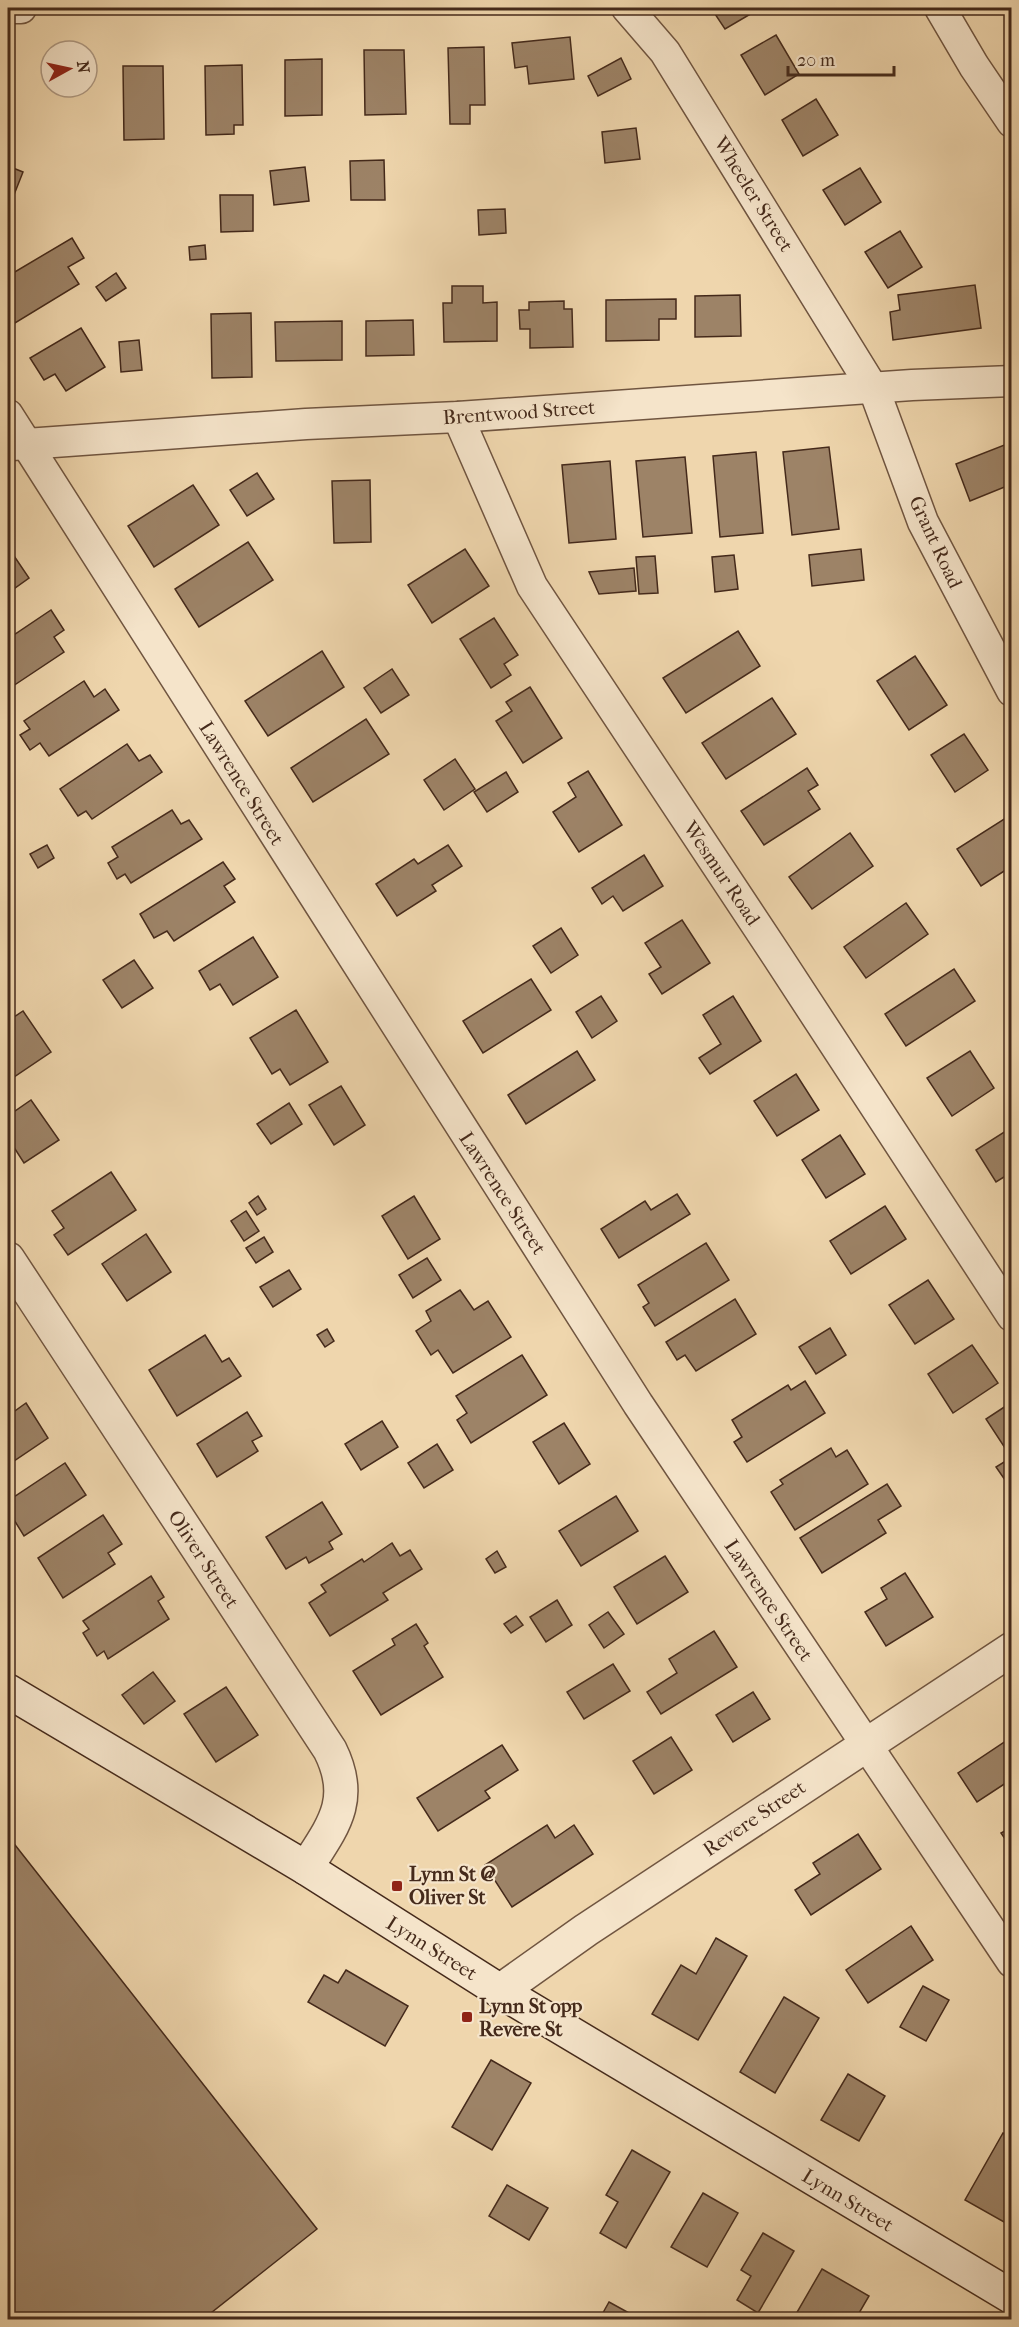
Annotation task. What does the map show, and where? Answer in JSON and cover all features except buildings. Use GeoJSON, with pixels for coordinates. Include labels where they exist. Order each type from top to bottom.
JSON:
{"type":"FeatureCollection","features":[{"type":"Feature","properties":{"kind":"street"},"geometry":{"type":"LineString","coordinates":[[8,8],[21,8]]}},
{"type":"Feature","properties":{"kind":"street","name":"Wheeler Street"},"geometry":{"type":"LineString","coordinates":[[627,8],[665,52],[872,388]]}},
{"type":"Feature","properties":{"kind":"street"},"geometry":{"type":"LineString","coordinates":[[940,8],[974,66],[1011,122]]}},
{"type":"Feature","properties":{"kind":"street","name":"Brentwood Street"},"geometry":{"type":"LineString","coordinates":[[17,445],[306,424],[458,417],[872,388],[1011,381]]}},
{"type":"Feature","properties":{"kind":"street","name":"Grant Road"},"geometry":{"type":"LineString","coordinates":[[872,388],[923,522],[1011,691]]}},
{"type":"Feature","properties":{"kind":"street","name":"Lawrence Street"},"geometry":{"type":"LineString","coordinates":[[8,415],[17,445],[638,1404],[1011,1962]]}},
{"type":"Feature","properties":{"kind":"street","name":"Wesmur Road"},"geometry":{"type":"LineString","coordinates":[[458,417],[532,586],[777,956],[1011,1316]]}},
{"type":"Feature","properties":{"kind":"street","name":"Oliver Street"},"geometry":{"type":"LineString","coordinates":[[8,1259],[330,1750],[340,1777],[342,1799],[340,1809],[329,1833],[306,1868]]}},
{"type":"Feature","properties":{"kind":"street","name":"Revere Street"},"geometry":{"type":"LineString","coordinates":[[500,1991],[586,1930],[1011,1648]]}},
{"type":"Feature","properties":{"kind":"street","name":"Lynn Street"},"geometry":{"type":"LineString","coordinates":[[8,1691],[306,1868],[500,1991],[1011,2297]]}},
{"type":"Feature","properties":{"kind":"place","name":"Lynn St @ Oliver St"},"geometry":{"type":"Point","coordinates":[397,1886]}},
{"type":"Feature","properties":{"kind":"place","name":"Lynn St opp Revere St"},"geometry":{"type":"Point","coordinates":[467,2017]}}]}
